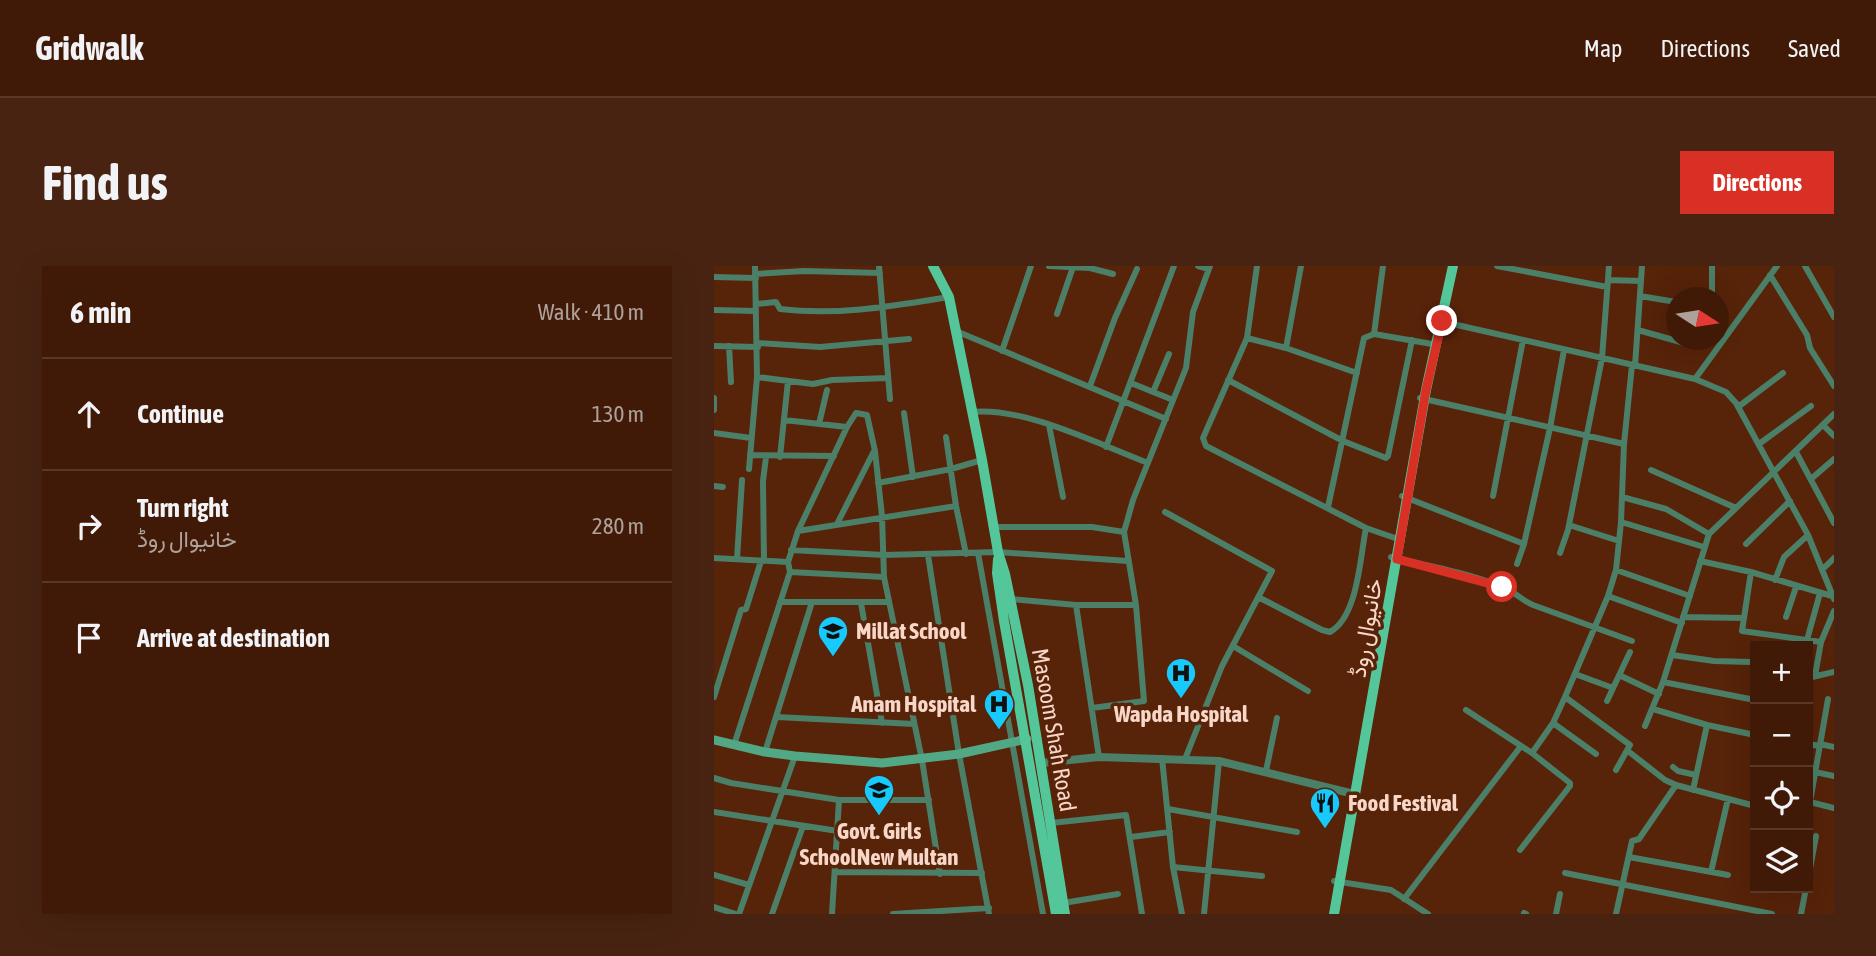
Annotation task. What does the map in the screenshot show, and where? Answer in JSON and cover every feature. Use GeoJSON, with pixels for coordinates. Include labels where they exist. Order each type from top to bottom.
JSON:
{"type":"FeatureCollection","features":[{"type":"Feature","properties":{"kind":"main road","name":"Masoom Shah Road"},"geometry":{"type":"LineString","coordinates":[[933,266],[948,297],[956,331],[998,553],[1011,600],[1028,685],[1041,763],[1056,914]]}},
{"type":"Feature","properties":{"kind":"main road","name":"خانیوال روڈ"},"geometry":{"type":"LineString","coordinates":[[1422,398],[1439,321],[1447,266]]}},
{"type":"Feature","properties":{"kind":"main road","name":"خانیوال روڈ"},"geometry":{"type":"LineString","coordinates":[[1329,914],[1337,882],[1432,344],[1454,266]]}},
{"type":"Feature","properties":{"kind":"main road","name":"خانیوال روڈ"},"geometry":{"type":"LineString","coordinates":[[1394,558],[1395,538],[1405,498]]}},
{"type":"Feature","properties":{"kind":"main road","name":"Masoom Shah Road"},"geometry":{"type":"LineString","coordinates":[[998,553],[998,581],[1016,687],[1065,914]]}},
{"type":"Feature","properties":{"kind":"main road"},"geometry":{"type":"LineString","coordinates":[[1016,687],[1028,685]]}},
{"type":"Feature","properties":{"kind":"main road","name":"خانیوال روڈ"},"geometry":{"type":"LineString","coordinates":[[1334,914],[1350,793],[1370,699]]}},
{"type":"Feature","properties":{"kind":"main road"},"geometry":{"type":"LineString","coordinates":[[714,740],[765,752],[881,763],[960,754],[1027,739]]}},
{"type":"Feature","properties":{"kind":"street"},"geometry":{"type":"LineString","coordinates":[[1002,351],[1031,266]]}},
{"type":"Feature","properties":{"kind":"street"},"geometry":{"type":"LineString","coordinates":[[1049,266],[1113,274]]}},
{"type":"Feature","properties":{"kind":"street"},"geometry":{"type":"LineString","coordinates":[[1106,447],[1174,266]]}},
{"type":"Feature","properties":{"kind":"street"},"geometry":{"type":"LineString","coordinates":[[1092,708],[1144,701],[1136,605],[1124,532],[1133,500],[1186,368],[1193,312],[1209,267],[1198,266]]}},
{"type":"Feature","properties":{"kind":"street"},"geometry":{"type":"LineString","coordinates":[[1257,266],[1247,338],[1203,438],[1206,446],[1366,528],[1395,538]]}},
{"type":"Feature","properties":{"kind":"street"},"geometry":{"type":"LineString","coordinates":[[1286,348],[1301,266]]}},
{"type":"Feature","properties":{"kind":"street"},"geometry":{"type":"LineString","coordinates":[[1374,334],[1383,266]]}},
{"type":"Feature","properties":{"kind":"street"},"geometry":{"type":"LineString","coordinates":[[1497,266],[1550,277],[1608,284],[1641,281]]}},
{"type":"Feature","properties":{"kind":"street"},"geometry":{"type":"LineString","coordinates":[[1550,277],[1552,266]]}},
{"type":"Feature","properties":{"kind":"street"},"geometry":{"type":"LineString","coordinates":[[1560,553],[1569,525],[1602,358],[1609,266]]}},
{"type":"Feature","properties":{"kind":"street"},"geometry":{"type":"LineString","coordinates":[[1532,753],[1553,723],[1565,697],[1608,596],[1616,570],[1624,444],[1638,330],[1642,266]]}},
{"type":"Feature","properties":{"kind":"street"},"geometry":{"type":"LineString","coordinates":[[1712,266],[1712,287]]}},
{"type":"Feature","properties":{"kind":"street"},"geometry":{"type":"LineString","coordinates":[[1695,379],[1776,266]]}},
{"type":"Feature","properties":{"kind":"street"},"geometry":{"type":"LineString","coordinates":[[1805,266],[1834,317]]}},
{"type":"Feature","properties":{"kind":"street"},"geometry":{"type":"LineString","coordinates":[[1057,314],[1073,267]]}},
{"type":"Feature","properties":{"kind":"street"},"geometry":{"type":"LineString","coordinates":[[714,277],[755,272],[880,269],[890,398]]}},
{"type":"Feature","properties":{"kind":"street"},"geometry":{"type":"LineString","coordinates":[[1090,386],[1115,318],[1137,269]]}},
{"type":"Feature","properties":{"kind":"street"},"geometry":{"type":"LineString","coordinates":[[749,469],[758,345],[755,272]]}},
{"type":"Feature","properties":{"kind":"street"},"geometry":{"type":"LineString","coordinates":[[1770,275],[1834,386]]}},
{"type":"Feature","properties":{"kind":"street"},"geometry":{"type":"LineString","coordinates":[[1640,296],[1666,300]]}},
{"type":"Feature","properties":{"kind":"street"},"geometry":{"type":"LineString","coordinates":[[714,310],[756,308],[776,302],[780,309],[817,312],[882,308],[948,297]]}},
{"type":"Feature","properties":{"kind":"street"},"geometry":{"type":"LineString","coordinates":[[1439,321],[1695,379],[1726,391],[1738,407],[1808,535],[1833,598]]}},
{"type":"Feature","properties":{"kind":"street"},"geometry":{"type":"LineString","coordinates":[[1638,330],[1666,338]]}},
{"type":"Feature","properties":{"kind":"street"},"geometry":{"type":"LineString","coordinates":[[956,331],[1166,419]]}},
{"type":"Feature","properties":{"kind":"street"},"geometry":{"type":"LineString","coordinates":[[1328,508],[1364,338],[1374,334],[1432,344]]}},
{"type":"Feature","properties":{"kind":"street"},"geometry":{"type":"LineString","coordinates":[[1247,338],[1286,348],[1357,373]]}},
{"type":"Feature","properties":{"kind":"street"},"geometry":{"type":"LineString","coordinates":[[714,346],[820,347],[909,339]]}},
{"type":"Feature","properties":{"kind":"street"},"geometry":{"type":"LineString","coordinates":[[1493,496],[1523,340]]}},
{"type":"Feature","properties":{"kind":"street"},"geometry":{"type":"LineString","coordinates":[[1228,380],[1343,441],[1381,458],[1387,457],[1412,341]]}},
{"type":"Feature","properties":{"kind":"street"},"geometry":{"type":"LineString","coordinates":[[729,346],[731,382]]}},
{"type":"Feature","properties":{"kind":"street"},"geometry":{"type":"LineString","coordinates":[[1517,564],[1550,428],[1564,350]]}},
{"type":"Feature","properties":{"kind":"street"},"geometry":{"type":"LineString","coordinates":[[1153,392],[1169,354]]}},
{"type":"Feature","properties":{"kind":"street"},"geometry":{"type":"LineString","coordinates":[[1738,407],[1783,373]]}},
{"type":"Feature","properties":{"kind":"street"},"geometry":{"type":"LineString","coordinates":[[757,377],[813,384],[832,380],[888,378]]}},
{"type":"Feature","properties":{"kind":"street"},"geometry":{"type":"LineString","coordinates":[[780,457],[788,381]]}},
{"type":"Feature","properties":{"kind":"street"},"geometry":{"type":"LineString","coordinates":[[1131,383],[1173,400]]}},
{"type":"Feature","properties":{"kind":"street"},"geometry":{"type":"LineString","coordinates":[[820,424],[827,390]]}},
{"type":"Feature","properties":{"kind":"street"},"geometry":{"type":"LineString","coordinates":[[714,398],[714,410]]}},
{"type":"Feature","properties":{"kind":"street"},"geometry":{"type":"LineString","coordinates":[[1422,398],[1624,444]]}},
{"type":"Feature","properties":{"kind":"street"},"geometry":{"type":"LineString","coordinates":[[1759,444],[1811,406]]}},
{"type":"Feature","properties":{"kind":"street"},"geometry":{"type":"LineString","coordinates":[[971,412],[990,410],[1049,425],[1148,463]]}},
{"type":"Feature","properties":{"kind":"street"},"geometry":{"type":"LineString","coordinates":[[904,412],[913,477]]}},
{"type":"Feature","properties":{"kind":"street"},"geometry":{"type":"LineString","coordinates":[[734,745],[790,572],[788,562],[798,531],[846,427],[856,413],[867,415],[875,451],[882,516],[884,577],[922,760],[940,874]]}},
{"type":"Feature","properties":{"kind":"street"},"geometry":{"type":"LineString","coordinates":[[1644,726],[1659,694],[1709,534],[1834,414]]}},
{"type":"Feature","properties":{"kind":"street"},"geometry":{"type":"LineString","coordinates":[[784,420],[846,427]]}},
{"type":"Feature","properties":{"kind":"street"},"geometry":{"type":"LineString","coordinates":[[1049,425],[1063,497]]}},
{"type":"Feature","properties":{"kind":"street"},"geometry":{"type":"LineString","coordinates":[[1823,425],[1834,436]]}},
{"type":"Feature","properties":{"kind":"street"},"geometry":{"type":"LineString","coordinates":[[714,433],[751,438]]}},
{"type":"Feature","properties":{"kind":"street"},"geometry":{"type":"LineString","coordinates":[[946,438],[956,506],[967,554]]}},
{"type":"Feature","properties":{"kind":"street"},"geometry":{"type":"LineString","coordinates":[[837,524],[875,451]]}},
{"type":"Feature","properties":{"kind":"street"},"geometry":{"type":"LineString","coordinates":[[1796,452],[1832,513],[1834,523]]}},
{"type":"Feature","properties":{"kind":"street"},"geometry":{"type":"LineString","coordinates":[[750,456],[834,456]]}},
{"type":"Feature","properties":{"kind":"street"},"geometry":{"type":"LineString","coordinates":[[714,697],[741,610],[746,609],[763,561],[763,481],[766,457]]}},
{"type":"Feature","properties":{"kind":"street"},"geometry":{"type":"LineString","coordinates":[[878,482],[951,469],[982,460]]}},
{"type":"Feature","properties":{"kind":"street"},"geometry":{"type":"LineString","coordinates":[[1811,479],[1831,462],[1834,471]]}},
{"type":"Feature","properties":{"kind":"street"},"geometry":{"type":"LineString","coordinates":[[1651,470],[1736,508]]}},
{"type":"Feature","properties":{"kind":"street"},"geometry":{"type":"LineString","coordinates":[[737,559],[742,480]]}},
{"type":"Feature","properties":{"kind":"street"},"geometry":{"type":"LineString","coordinates":[[714,486],[723,487]]}},
{"type":"Feature","properties":{"kind":"street"},"geometry":{"type":"LineString","coordinates":[[1405,498],[1524,544]]}},
{"type":"Feature","properties":{"kind":"street"},"geometry":{"type":"LineString","coordinates":[[1622,498],[1667,509],[1709,534]]}},
{"type":"Feature","properties":{"kind":"street"},"geometry":{"type":"LineString","coordinates":[[1746,544],[1790,502]]}},
{"type":"Feature","properties":{"kind":"street"},"geometry":{"type":"LineString","coordinates":[[798,531],[956,506]]}},
{"type":"Feature","properties":{"kind":"street"},"geometry":{"type":"LineString","coordinates":[[1165,512],[1271,569],[1272,573],[1222,666],[1185,759]]}},
{"type":"Feature","properties":{"kind":"street"},"geometry":{"type":"LineString","coordinates":[[1621,522],[1704,547]]}},
{"type":"Feature","properties":{"kind":"street"},"geometry":{"type":"LineString","coordinates":[[1569,525],[1619,541]]}},
{"type":"Feature","properties":{"kind":"street"},"geometry":{"type":"LineString","coordinates":[[994,527],[1092,527],[1124,532]]}},
{"type":"Feature","properties":{"kind":"street"},"geometry":{"type":"LineString","coordinates":[[1259,598],[1322,630],[1330,632],[1336,629],[1342,624],[1351,604],[1366,528]]}},
{"type":"Feature","properties":{"kind":"street"},"geometry":{"type":"LineString","coordinates":[[1775,580],[1785,556],[1808,535]]}},
{"type":"Feature","properties":{"kind":"street"},"geometry":{"type":"LineString","coordinates":[[791,550],[884,555],[998,553],[1128,561]]}},
{"type":"Feature","properties":{"kind":"street"},"geometry":{"type":"LineString","coordinates":[[978,553],[1043,914]]}},
{"type":"Feature","properties":{"kind":"street"},"geometry":{"type":"LineString","coordinates":[[893,914],[989,911],[928,555]]}},
{"type":"Feature","properties":{"kind":"street"},"geometry":{"type":"LineString","coordinates":[[714,558],[788,562]]}},
{"type":"Feature","properties":{"kind":"street"},"geometry":{"type":"LineString","coordinates":[[1394,558],[1502,587],[1521,596],[1528,603],[1632,641]]}},
{"type":"Feature","properties":{"kind":"street"},"geometry":{"type":"LineString","coordinates":[[1822,570],[1834,558]]}},
{"type":"Feature","properties":{"kind":"street"},"geometry":{"type":"LineString","coordinates":[[1700,561],[1751,572],[1833,598]]}},
{"type":"Feature","properties":{"kind":"street"},"geometry":{"type":"LineString","coordinates":[[1616,570],[1690,596]]}},
{"type":"Feature","properties":{"kind":"street"},"geometry":{"type":"LineString","coordinates":[[790,572],[884,577]]}},
{"type":"Feature","properties":{"kind":"street"},"geometry":{"type":"LineString","coordinates":[[1751,572],[1742,631],[1821,642]]}},
{"type":"Feature","properties":{"kind":"street"},"geometry":{"type":"LineString","coordinates":[[1786,617],[1796,587]]}},
{"type":"Feature","properties":{"kind":"street"},"geometry":{"type":"LineString","coordinates":[[1807,640],[1820,593]]}},
{"type":"Feature","properties":{"kind":"street"},"geometry":{"type":"LineString","coordinates":[[1608,596],[1683,620],[1744,618]]}},
{"type":"Feature","properties":{"kind":"street"},"geometry":{"type":"LineString","coordinates":[[1011,600],[1076,606],[1136,605]]}},
{"type":"Feature","properties":{"kind":"street"},"geometry":{"type":"LineString","coordinates":[[780,602],[889,602]]}},
{"type":"Feature","properties":{"kind":"street"},"geometry":{"type":"LineString","coordinates":[[765,752],[812,602]]}},
{"type":"Feature","properties":{"kind":"street"},"geometry":{"type":"LineString","coordinates":[[862,603],[882,723]]}},
{"type":"Feature","properties":{"kind":"street"},"geometry":{"type":"LineString","coordinates":[[1076,606],[1099,757]]}},
{"type":"Feature","properties":{"kind":"street"},"geometry":{"type":"LineString","coordinates":[[1813,670],[1834,611]]}},
{"type":"Feature","properties":{"kind":"street"},"geometry":{"type":"LineString","coordinates":[[1756,641],[1757,634]]}},
{"type":"Feature","properties":{"kind":"street"},"geometry":{"type":"LineString","coordinates":[[1233,646],[1308,691]]}},
{"type":"Feature","properties":{"kind":"street"},"geometry":{"type":"LineString","coordinates":[[1607,701],[1630,652]]}},
{"type":"Feature","properties":{"kind":"street"},"geometry":{"type":"LineString","coordinates":[[1672,655],[1714,661],[1750,662]]}},
{"type":"Feature","properties":{"kind":"street"},"geometry":{"type":"LineString","coordinates":[[1813,677],[1834,672]]}},
{"type":"Feature","properties":{"kind":"street"},"geometry":{"type":"LineString","coordinates":[[1575,674],[1613,688]]}},
{"type":"Feature","properties":{"kind":"street"},"geometry":{"type":"LineString","coordinates":[[1619,675],[1659,694]]}},
{"type":"Feature","properties":{"kind":"street"},"geometry":{"type":"LineString","coordinates":[[1663,682],[1750,699]]}},
{"type":"Feature","properties":{"kind":"street"},"geometry":{"type":"LineString","coordinates":[[1565,697],[1630,745],[1616,770]]}},
{"type":"Feature","properties":{"kind":"street"},"geometry":{"type":"LineString","coordinates":[[1828,699],[1810,802],[1834,808]]}},
{"type":"Feature","properties":{"kind":"street"},"geometry":{"type":"LineString","coordinates":[[1653,709],[1750,735]]}},
{"type":"Feature","properties":{"kind":"street"},"geometry":{"type":"LineString","coordinates":[[1826,709],[1834,711]]}},
{"type":"Feature","properties":{"kind":"street"},"geometry":{"type":"LineString","coordinates":[[1466,710],[1532,753],[1570,784],[1520,850]]}},
{"type":"Feature","properties":{"kind":"street"},"geometry":{"type":"LineString","coordinates":[[777,717],[914,724]]}},
{"type":"Feature","properties":{"kind":"street"},"geometry":{"type":"LineString","coordinates":[[1266,771],[1278,718]]}},
{"type":"Feature","properties":{"kind":"street"},"geometry":{"type":"LineString","coordinates":[[1553,723],[1596,754]]}},
{"type":"Feature","properties":{"kind":"street"},"geometry":{"type":"LineString","coordinates":[[1693,790],[1707,725]]}},
{"type":"Feature","properties":{"kind":"street"},"geometry":{"type":"LineString","coordinates":[[1813,744],[1834,747]]}},
{"type":"Feature","properties":{"kind":"street"},"geometry":{"type":"LineString","coordinates":[[1404,899],[1521,746]]}},
{"type":"Feature","properties":{"kind":"street"},"geometry":{"type":"LineString","coordinates":[[1628,751],[1665,780],[1676,785],[1750,805]]}},
{"type":"Feature","properties":{"kind":"street"},"geometry":{"type":"LineString","coordinates":[[714,907],[737,914],[795,756]]}},
{"type":"Feature","properties":{"kind":"street"},"geometry":{"type":"LineString","coordinates":[[1041,763],[1099,757],[1219,761],[1350,793]]}},
{"type":"Feature","properties":{"kind":"street"},"geometry":{"type":"LineString","coordinates":[[1162,758],[1173,867],[1182,914]]}},
{"type":"Feature","properties":{"kind":"street"},"geometry":{"type":"LineString","coordinates":[[1204,914],[1219,761]]}},
{"type":"Feature","properties":{"kind":"street"},"geometry":{"type":"LineString","coordinates":[[1673,767],[1678,771],[1696,775]]}},
{"type":"Feature","properties":{"kind":"street"},"geometry":{"type":"LineString","coordinates":[[1815,772],[1834,776]]}},
{"type":"Feature","properties":{"kind":"street"},"geometry":{"type":"LineString","coordinates":[[714,778],[839,800],[929,800]]}},
{"type":"Feature","properties":{"kind":"street"},"geometry":{"type":"LineString","coordinates":[[1616,914],[1632,841],[1640,839],[1676,785]]}},
{"type":"Feature","properties":{"kind":"street"},"geometry":{"type":"LineString","coordinates":[[1711,872],[1728,799]]}},
{"type":"Feature","properties":{"kind":"street"},"geometry":{"type":"LineString","coordinates":[[832,914],[839,800]]}},
{"type":"Feature","properties":{"kind":"street"},"geometry":{"type":"LineString","coordinates":[[1168,809],[1297,832]]}},
{"type":"Feature","properties":{"kind":"street"},"geometry":{"type":"LineString","coordinates":[[714,812],[838,831]]}},
{"type":"Feature","properties":{"kind":"street"},"geometry":{"type":"LineString","coordinates":[[1046,819],[1127,817],[1142,914]]}},
{"type":"Feature","properties":{"kind":"street"},"geometry":{"type":"LineString","coordinates":[[772,914],[803,826]]}},
{"type":"Feature","properties":{"kind":"street"},"geometry":{"type":"LineString","coordinates":[[1130,837],[1170,832]]}},
{"type":"Feature","properties":{"kind":"street"},"geometry":{"type":"LineString","coordinates":[[1813,852],[1816,836]]}},
{"type":"Feature","properties":{"kind":"street"},"geometry":{"type":"LineString","coordinates":[[1629,857],[1728,875]]}},
{"type":"Feature","properties":{"kind":"street"},"geometry":{"type":"LineString","coordinates":[[1173,867],[1262,876]]}},
{"type":"Feature","properties":{"kind":"street"},"geometry":{"type":"LineString","coordinates":[[836,872],[982,873]]}},
{"type":"Feature","properties":{"kind":"street"},"geometry":{"type":"LineString","coordinates":[[1565,873],[1772,914]]}},
{"type":"Feature","properties":{"kind":"street"},"geometry":{"type":"LineString","coordinates":[[714,875],[749,885]]}},
{"type":"Feature","properties":{"kind":"street"},"geometry":{"type":"LineString","coordinates":[[1337,882],[1391,890],[1428,914]]}},
{"type":"Feature","properties":{"kind":"street"},"geometry":{"type":"LineString","coordinates":[[1801,914],[1805,893]]}},
{"type":"Feature","properties":{"kind":"street"},"geometry":{"type":"LineString","coordinates":[[1063,902],[1118,894]]}},
{"type":"Feature","properties":{"kind":"street"},"geometry":{"type":"LineString","coordinates":[[1556,914],[1560,894]]}},
{"type":"Feature","properties":{"kind":"place","name":"Millat School"},"geometry":{"type":"Point","coordinates":[833,658]}},
{"type":"Feature","properties":{"kind":"place","name":"Wapda Hospital"},"geometry":{"type":"Point","coordinates":[1181,700]}},
{"type":"Feature","properties":{"kind":"place","name":"Anam Hospital"},"geometry":{"type":"Point","coordinates":[999,731]}},
{"type":"Feature","properties":{"kind":"place","name":"Govt. Girls SchoolNew Multan"},"geometry":{"type":"Point","coordinates":[879,817]}},
{"type":"Feature","properties":{"kind":"place","name":"Food Festival"},"geometry":{"type":"Point","coordinates":[1325,830]}},
{"type":"Feature","properties":{"kind":"route"},"geometry":{"type":"LineString","coordinates":[[1442,321],[1426,390],[1397,559],[1502,587]]}}]}
